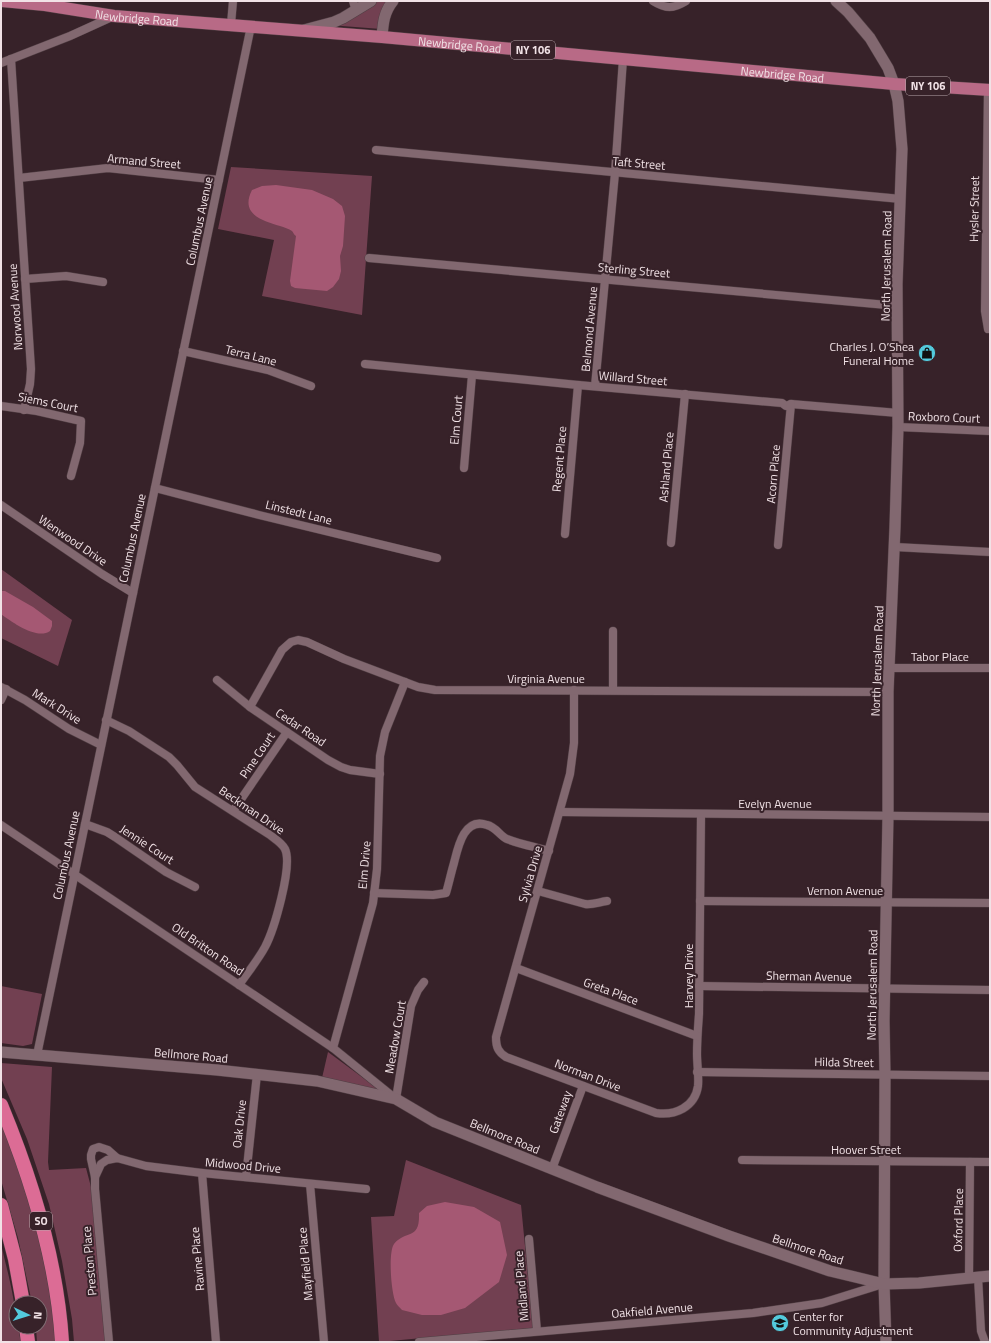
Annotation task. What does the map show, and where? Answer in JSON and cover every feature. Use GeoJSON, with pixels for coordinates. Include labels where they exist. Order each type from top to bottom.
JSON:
{"type":"FeatureCollection","features":[{"type":"Feature","properties":{"kind":"highway","name":"SO"},"geometry":{"type":"LineString","coordinates":[[1,1105],[24,1165],[38,1212],[50,1260],[62,1342]]}},
{"type":"Feature","properties":{"kind":"highway"},"geometry":{"type":"LineString","coordinates":[[1,1206],[15,1259],[22,1295]]}},
{"type":"Feature","properties":{"kind":"main road","name":"Newbridge Road"},"geometry":{"type":"LineString","coordinates":[[2,1],[45,3],[114,16],[303,30],[894,84],[989,90]]}},
{"type":"Feature","properties":{"kind":"main road"},"geometry":{"type":"LineString","coordinates":[[303,30],[334,22],[343,18],[354,6],[371,1]]}},
{"type":"Feature","properties":{"kind":"main road"},"geometry":{"type":"LineString","coordinates":[[382,37],[385,14],[393,1]]}},
{"type":"Feature","properties":{"kind":"main road","name":"North Jerusalem Road"},"geometry":{"type":"LineString","coordinates":[[836,1],[858,23],[874,43],[886,63],[894,84],[898,101],[902,149],[897,284],[898,427],[895,547],[888,692],[884,1284],[886,1342]]}},
{"type":"Feature","properties":{"kind":"main road","name":"Bellmore Road"},"geometry":{"type":"LineString","coordinates":[[3,1053],[257,1074],[316,1081],[396,1099],[435,1122],[552,1169],[729,1236],[830,1271],[884,1284],[919,1283],[990,1276]]}},
{"type":"Feature","properties":{"kind":"street"},"geometry":{"type":"LineString","coordinates":[[231,24],[233,1]]}},
{"type":"Feature","properties":{"kind":"street"},"geometry":{"type":"LineString","coordinates":[[653,1],[662,6],[670,7],[679,6],[686,1]]}},
{"type":"Feature","properties":{"kind":"street"},"geometry":{"type":"LineString","coordinates":[[1,63],[70,36],[114,16]]}},
{"type":"Feature","properties":{"kind":"street","name":"Columbus Avenue"},"geometry":{"type":"LineString","coordinates":[[37,1055],[251,26]]}},
{"type":"Feature","properties":{"kind":"street","name":"Norwood Avenue"},"geometry":{"type":"LineString","coordinates":[[11,59],[31,368],[30,384],[24,410]]}},
{"type":"Feature","properties":{"kind":"street","name":"Belmond Avenue"},"geometry":{"type":"LineString","coordinates":[[595,386],[615,173],[623,59]]}},
{"type":"Feature","properties":{"kind":"street","name":"Hysler Street"},"geometry":{"type":"LineString","coordinates":[[988,329],[984,311],[989,90]]}},
{"type":"Feature","properties":{"kind":"street","name":"Taft Street"},"geometry":{"type":"LineString","coordinates":[[376,150],[901,200]]}},
{"type":"Feature","properties":{"kind":"street","name":"Armand Street"},"geometry":{"type":"LineString","coordinates":[[19,178],[108,168],[219,180]]}},
{"type":"Feature","properties":{"kind":"street","name":"Sterling Street"},"geometry":{"type":"LineString","coordinates":[[369,258],[898,306]]}},
{"type":"Feature","properties":{"kind":"street"},"geometry":{"type":"LineString","coordinates":[[25,279],[66,276],[104,282]]}},
{"type":"Feature","properties":{"kind":"street","name":"Terra Lane"},"geometry":{"type":"LineString","coordinates":[[184,351],[268,370],[311,386]]}},
{"type":"Feature","properties":{"kind":"street","name":"Willard Street"},"geometry":{"type":"LineString","coordinates":[[365,364],[782,403],[786,406],[792,404],[898,413]]}},
{"type":"Feature","properties":{"kind":"street","name":"Elm Court"},"geometry":{"type":"LineString","coordinates":[[464,468],[472,375]]}},
{"type":"Feature","properties":{"kind":"street","name":"Regent Place"},"geometry":{"type":"LineString","coordinates":[[565,534],[578,385]]}},
{"type":"Feature","properties":{"kind":"street","name":"Ashland Place"},"geometry":{"type":"LineString","coordinates":[[671,543],[685,394]]}},
{"type":"Feature","properties":{"kind":"street","name":"Acorn Place"},"geometry":{"type":"LineString","coordinates":[[778,545],[792,404]]}},
{"type":"Feature","properties":{"kind":"street","name":"Siems Court"},"geometry":{"type":"LineString","coordinates":[[1,406],[81,420],[80,443],[71,476]]}},
{"type":"Feature","properties":{"kind":"street","name":"Roxboro Court"},"geometry":{"type":"LineString","coordinates":[[898,427],[990,431]]}},
{"type":"Feature","properties":{"kind":"street","name":"Linstedt Lane"},"geometry":{"type":"LineString","coordinates":[[155,488],[437,558]]}},
{"type":"Feature","properties":{"kind":"street","name":"Wenwood Drive"},"geometry":{"type":"LineString","coordinates":[[1,505],[102,574],[133,592]]}},
{"type":"Feature","properties":{"kind":"street"},"geometry":{"type":"LineString","coordinates":[[895,547],[990,552]]}},
{"type":"Feature","properties":{"kind":"street"},"geometry":{"type":"LineString","coordinates":[[612,690],[613,631]]}},
{"type":"Feature","properties":{"kind":"street","name":"Virginia Avenue"},"geometry":{"type":"LineString","coordinates":[[250,707],[282,650],[291,642],[298,640],[308,642],[344,659],[418,687],[435,690],[888,692]]}},
{"type":"Feature","properties":{"kind":"street","name":"Tabor Place"},"geometry":{"type":"LineString","coordinates":[[890,668],[990,668]]}},
{"type":"Feature","properties":{"kind":"street","name":"Cedar Road"},"geometry":{"type":"LineString","coordinates":[[217,680],[250,707],[328,760],[350,770],[380,774]]}},
{"type":"Feature","properties":{"kind":"street","name":"Elm Drive"},"geometry":{"type":"LineString","coordinates":[[333,1048],[373,903],[377,869],[380,756],[385,732],[405,682]]}},
{"type":"Feature","properties":{"kind":"street"},"geometry":{"type":"LineString","coordinates":[[1,700],[3,688]]}},
{"type":"Feature","properties":{"kind":"street","name":"Mark Drive"},"geometry":{"type":"LineString","coordinates":[[3,688],[25,700],[69,729],[101,745]]}},
{"type":"Feature","properties":{"kind":"street","name":"Sylvia Drive"},"geometry":{"type":"LineString","coordinates":[[506,1057],[501,1053],[496,1045],[496,1037],[570,774],[572,761],[574,690]]}},
{"type":"Feature","properties":{"kind":"street","name":"Beckman Drive"},"geometry":{"type":"LineString","coordinates":[[106,720],[129,731],[169,758],[177,765],[195,787],[279,842],[285,850],[286,861],[283,891],[272,932],[264,949],[239,985]]}},
{"type":"Feature","properties":{"kind":"street","name":"Pine Court"},"geometry":{"type":"LineString","coordinates":[[233,811],[287,732]]}},
{"type":"Feature","properties":{"kind":"street","name":"Evelyn Avenue"},"geometry":{"type":"LineString","coordinates":[[560,812],[701,815],[990,817]]}},
{"type":"Feature","properties":{"kind":"street","name":"Harvey Drive"},"geometry":{"type":"LineString","coordinates":[[661,1114],[671,1114],[686,1106],[695,1095],[698,1085],[697,1036],[699,1014],[701,815]]}},
{"type":"Feature","properties":{"kind":"street","name":"Jennie Court"},"geometry":{"type":"LineString","coordinates":[[85,824],[107,832],[166,872],[195,887]]}},
{"type":"Feature","properties":{"kind":"street"},"geometry":{"type":"LineString","coordinates":[[374,893],[446,893],[460,839],[469,827],[476,824],[488,825],[495,828],[506,838],[548,851]]}},
{"type":"Feature","properties":{"kind":"street","name":"Old Britton Road"},"geometry":{"type":"LineString","coordinates":[[1,825],[333,1048],[396,1099]]}},
{"type":"Feature","properties":{"kind":"street"},"geometry":{"type":"LineString","coordinates":[[538,891],[585,904],[607,902]]}},
{"type":"Feature","properties":{"kind":"street","name":"Vernon Avenue"},"geometry":{"type":"LineString","coordinates":[[700,901],[990,903]]}},
{"type":"Feature","properties":{"kind":"street","name":"Greta Place"},"geometry":{"type":"LineString","coordinates":[[516,968],[697,1036]]}},
{"type":"Feature","properties":{"kind":"street","name":"Meadow Court"},"geometry":{"type":"LineString","coordinates":[[396,1099],[411,1006],[418,990],[424,982]]}},
{"type":"Feature","properties":{"kind":"street","name":"Sherman Avenue"},"geometry":{"type":"LineString","coordinates":[[699,986],[990,990]]}},
{"type":"Feature","properties":{"kind":"street","name":"Norman Drive"},"geometry":{"type":"LineString","coordinates":[[506,1057],[661,1114]]}},
{"type":"Feature","properties":{"kind":"street","name":"Hilda Street"},"geometry":{"type":"LineString","coordinates":[[697,1072],[990,1076]]}},
{"type":"Feature","properties":{"kind":"street","name":"Oak Drive"},"geometry":{"type":"LineString","coordinates":[[246,1177],[257,1074]]}},
{"type":"Feature","properties":{"kind":"street","name":"Gateway"},"geometry":{"type":"LineString","coordinates":[[552,1169],[582,1086]]}},
{"type":"Feature","properties":{"kind":"street","name":"Midwood Drive"},"geometry":{"type":"LineString","coordinates":[[95,1177],[91,1155],[93,1149],[99,1147],[118,1158],[146,1166],[366,1189]]}},
{"type":"Feature","properties":{"kind":"street"},"geometry":{"type":"LineString","coordinates":[[95,1177],[102,1164],[107,1160],[118,1158]]}},
{"type":"Feature","properties":{"kind":"street","name":"Hoover Street"},"geometry":{"type":"LineString","coordinates":[[742,1160],[990,1162]]}},
{"type":"Feature","properties":{"kind":"street","name":"Oxford Place"},"geometry":{"type":"LineString","coordinates":[[970,1162],[973,1278],[981,1331],[985,1342]]}},
{"type":"Feature","properties":{"kind":"street","name":"Ravine Place"},"geometry":{"type":"LineString","coordinates":[[202,1173],[216,1342]]}},
{"type":"Feature","properties":{"kind":"street","name":"Preston Place"},"geometry":{"type":"LineString","coordinates":[[95,1177],[109,1342]]}},
{"type":"Feature","properties":{"kind":"street","name":"Mayfield Place"},"geometry":{"type":"LineString","coordinates":[[310,1184],[324,1342]]}},
{"type":"Feature","properties":{"kind":"street","name":"Midland Place"},"geometry":{"type":"LineString","coordinates":[[529,1239],[537,1332]]}},
{"type":"Feature","properties":{"kind":"street","name":"Oakfield Avenue"},"geometry":{"type":"LineString","coordinates":[[419,1342],[754,1313],[822,1303],[884,1284]]}},
{"type":"Feature","properties":{"kind":"shaded area"},"geometry":{"type":"Polygon","coordinates":[[[374,1],[391,1],[381,29],[329,25],[374,1]]]}},
{"type":"Feature","properties":{"kind":"shaded area"},"geometry":{"type":"Polygon","coordinates":[[[231,167],[372,176],[362,315],[262,296],[274,240],[218,229],[231,167]]]}},
{"type":"Feature","properties":{"kind":"shaded area"},"geometry":{"type":"Polygon","coordinates":[[[276,185],[312,190],[333,199],[342,206],[345,216],[343,246],[340,256],[341,271],[339,279],[333,287],[327,291],[295,288],[291,286],[290,281],[296,236],[292,231],[285,227],[266,221],[254,215],[251,210],[249,198],[252,190],[262,186],[276,185]]]}},
{"type":"Feature","properties":{"kind":"shaded area"},"geometry":{"type":"Polygon","coordinates":[[[1,569],[72,620],[58,666],[1,638],[1,569]]]}},
{"type":"Feature","properties":{"kind":"shaded area"},"geometry":{"type":"Polygon","coordinates":[[[1,591],[5,591],[33,607],[52,621],[50,631],[45,633],[32,632],[18,626],[1,614],[1,591]]]}},
{"type":"Feature","properties":{"kind":"shaded area"},"geometry":{"type":"Polygon","coordinates":[[[1,986],[42,994],[32,1044],[23,1046],[1,1043],[1,986]]]}},
{"type":"Feature","properties":{"kind":"shaded area"},"geometry":{"type":"Polygon","coordinates":[[[328,1052],[385,1094],[322,1078],[328,1052]]]}},
{"type":"Feature","properties":{"kind":"shaded area"},"geometry":{"type":"Polygon","coordinates":[[[1,1063],[52,1067],[48,1162],[49,1170],[86,1168],[91,1187],[105,1342],[74,1342],[72,1319],[62,1261],[49,1204],[27,1139],[1,1078],[1,1063]]]}},
{"type":"Feature","properties":{"kind":"shaded area"},"geometry":{"type":"Polygon","coordinates":[[[1,1120],[25,1187],[37,1231],[54,1309],[56,1342],[37,1342],[37,1335],[48,1335],[48,1295],[30,1295],[18,1238],[1,1180],[1,1120]]]}},
{"type":"Feature","properties":{"kind":"shaded area"},"geometry":{"type":"Polygon","coordinates":[[[406,1160],[521,1205],[533,1328],[379,1342],[371,1217],[394,1216],[406,1160]]]}},
{"type":"Feature","properties":{"kind":"shaded area"},"geometry":{"type":"Polygon","coordinates":[[[445,1202],[474,1207],[500,1222],[507,1255],[499,1282],[465,1308],[441,1315],[422,1315],[402,1310],[394,1298],[391,1273],[392,1248],[394,1244],[403,1237],[415,1231],[419,1222],[419,1213],[427,1206],[445,1202]]]}},
{"type":"Feature","properties":{"kind":"shaded area"},"geometry":{"type":"Polygon","coordinates":[[[1,1244],[13,1295],[8,1295],[8,1335],[20,1335],[21,1342],[1,1342],[1,1244]]]}},
{"type":"Feature","properties":{"kind":"place","name":"Charles J. O’Shea Funeral Home"},"geometry":{"type":"Point","coordinates":[927,353]}},
{"type":"Feature","properties":{"kind":"place","name":"Center for Community Adjustment"},"geometry":{"type":"Point","coordinates":[780,1323]}}]}
